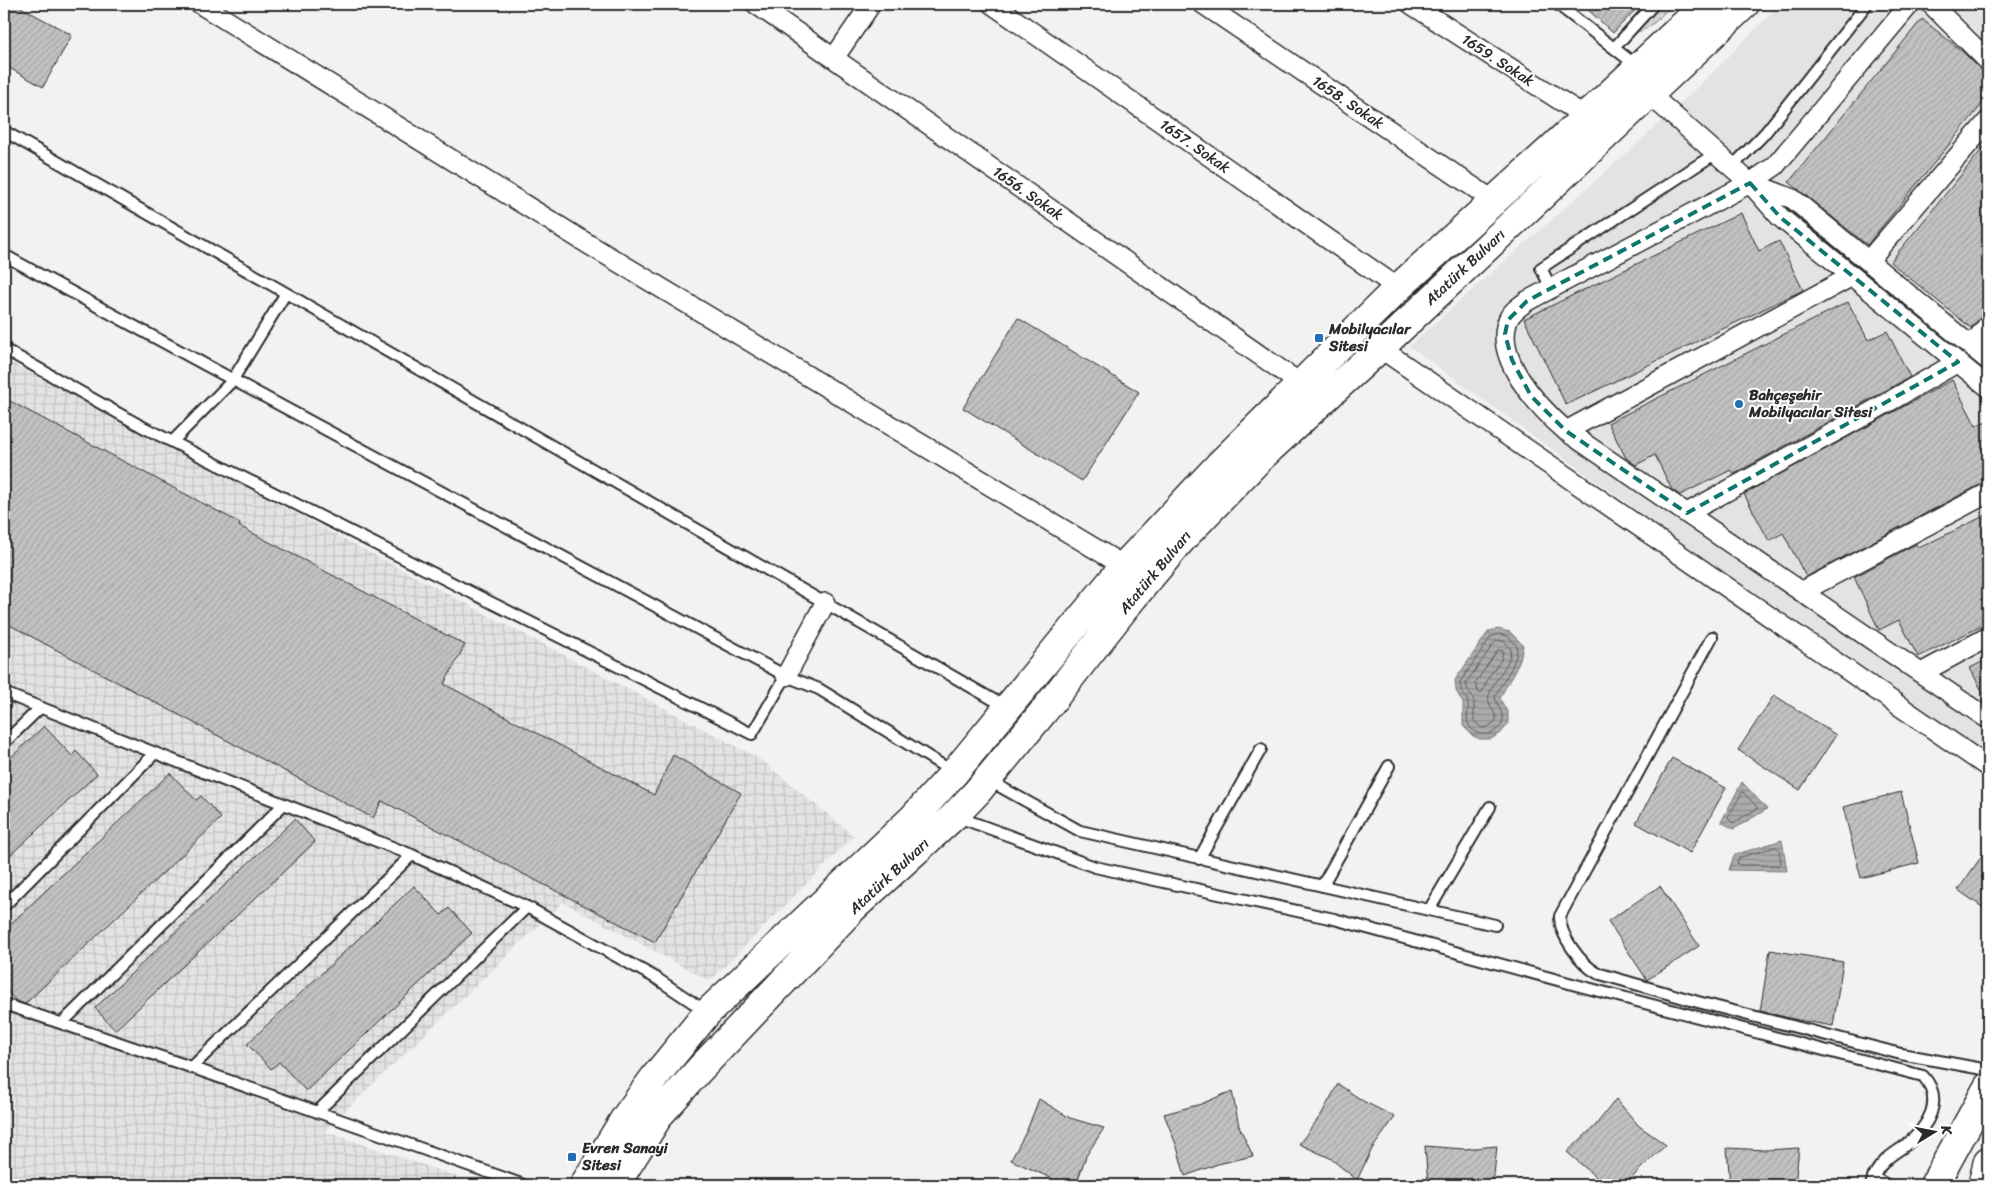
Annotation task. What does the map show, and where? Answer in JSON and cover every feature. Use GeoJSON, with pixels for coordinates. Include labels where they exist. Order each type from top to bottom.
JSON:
{"type":"FeatureCollection","features":[{"type":"Feature","properties":{"kind":"main road","name":"Atatürk Bulvarı"},"geometry":{"type":"LineString","coordinates":[[584,1185],[625,1118],[654,1078],[708,1012],[913,818],[954,773],[1124,566],[1218,466],[1398,288],[1706,4]]}},
{"type":"Feature","properties":{"kind":"main road","name":"Atatürk Bulvarı"},"geometry":{"type":"LineString","coordinates":[[615,1185],[660,1114],[852,909],[954,816],[982,786],[1183,538],[1260,457],[1380,348],[1745,4]]}},
{"type":"Feature","properties":{"kind":"main road"},"geometry":{"type":"LineString","coordinates":[[954,773],[982,786]]}},
{"type":"Feature","properties":{"kind":"main road"},"geometry":{"type":"LineString","coordinates":[[708,1012],[732,1035]]}},
{"type":"Feature","properties":{"kind":"main road"},"geometry":{"type":"LineString","coordinates":[[1934,1185],[1988,1088]]}},
{"type":"Feature","properties":{"kind":"main road"},"geometry":{"type":"LineString","coordinates":[[1982,1185],[1988,1162]]}},
{"type":"Feature","properties":{"kind":"street"},"geometry":{"type":"LineString","coordinates":[[200,4],[588,244],[1124,566]]}},
{"type":"Feature","properties":{"kind":"street","name":"1656. Sokak"},"geometry":{"type":"LineString","coordinates":[[756,4],[1301,384]]}},
{"type":"Feature","properties":{"kind":"street"},"geometry":{"type":"LineString","coordinates":[[834,58],[871,4]]}},
{"type":"Feature","properties":{"kind":"street","name":"1657. Sokak"},"geometry":{"type":"LineString","coordinates":[[992,4],[1398,288]]}},
{"type":"Feature","properties":{"kind":"street","name":"1659. Sokak"},"geometry":{"type":"LineString","coordinates":[[1411,4],[1586,116]]}},
{"type":"Feature","properties":{"kind":"street"},"geometry":{"type":"LineString","coordinates":[[1910,4],[1774,166],[1750,183],[1527,301],[1512,314],[1508,320],[1505,334],[1508,352],[1527,390],[1544,412],[1566,431],[1988,719]]}},
{"type":"Feature","properties":{"kind":"street"},"geometry":{"type":"LineString","coordinates":[[1931,4],[1988,61]]}},
{"type":"Feature","properties":{"kind":"street","name":"1658. Sokak"},"geometry":{"type":"LineString","coordinates":[[1213,6],[1494,201]]}},
{"type":"Feature","properties":{"kind":"street"},"geometry":{"type":"LineString","coordinates":[[1649,94],[1732,166],[1780,217],[1988,387]]}},
{"type":"Feature","properties":{"kind":"street"},"geometry":{"type":"LineString","coordinates":[[1869,260],[1988,121]]}},
{"type":"Feature","properties":{"kind":"street"},"geometry":{"type":"LineString","coordinates":[[1750,183],[1792,199],[1869,260],[1988,360]]}},
{"type":"Feature","properties":{"kind":"street"},"geometry":{"type":"LineString","coordinates":[[1566,431],[1852,276]]}},
{"type":"Feature","properties":{"kind":"street"},"geometry":{"type":"LineString","coordinates":[[1971,346],[1988,325]]}},
{"type":"Feature","properties":{"kind":"street"},"geometry":{"type":"LineString","coordinates":[[1380,348],[1988,767]]}},
{"type":"Feature","properties":{"kind":"street"},"geometry":{"type":"LineString","coordinates":[[1687,513],[1958,362]]}},
{"type":"Feature","properties":{"kind":"street"},"geometry":{"type":"LineString","coordinates":[[1803,591],[1988,492]]}},
{"type":"Feature","properties":{"kind":"street"},"geometry":{"type":"LineString","coordinates":[[786,676],[825,603]]}},
{"type":"Feature","properties":{"kind":"street"},"geometry":{"type":"LineString","coordinates":[[1921,673],[1988,636]]}},
{"type":"Feature","properties":{"kind":"lane"},"geometry":{"type":"LineString","coordinates":[[1614,48],[1654,4]]}},
{"type":"Feature","properties":{"kind":"lane"},"geometry":{"type":"LineString","coordinates":[[1732,166],[1765,133],[1867,4]]}},
{"type":"Feature","properties":{"kind":"lane"},"geometry":{"type":"LineString","coordinates":[[1561,5],[1639,67]]}},
{"type":"Feature","properties":{"kind":"lane"},"geometry":{"type":"LineString","coordinates":[[4,131],[1007,708]]}},
{"type":"Feature","properties":{"kind":"lane"},"geometry":{"type":"LineString","coordinates":[[1551,288],[1541,268],[1716,153]]}},
{"type":"Feature","properties":{"kind":"lane"},"geometry":{"type":"LineString","coordinates":[[4,255],[232,380],[786,676],[819,689],[954,773]]}},
{"type":"Feature","properties":{"kind":"lane"},"geometry":{"type":"LineString","coordinates":[[1852,276],[1869,260]]}},
{"type":"Feature","properties":{"kind":"lane"},"geometry":{"type":"LineString","coordinates":[[172,442],[232,380],[286,293]]}},
{"type":"Feature","properties":{"kind":"lane"},"geometry":{"type":"LineString","coordinates":[[1958,362],[1971,346]]}},
{"type":"Feature","properties":{"kind":"lane"},"geometry":{"type":"LineString","coordinates":[[4,349],[172,442],[752,734],[786,676]]}},
{"type":"Feature","properties":{"kind":"lane"},"geometry":{"type":"LineString","coordinates":[[1712,637],[1560,916],[1562,932],[1583,962],[1597,973],[1698,1002],[1901,1054],[1988,1070]]}},
{"type":"Feature","properties":{"kind":"lane"},"geometry":{"type":"LineString","coordinates":[[4,693],[412,855],[527,906],[656,978],[708,1012]]}},
{"type":"Feature","properties":{"kind":"lane"},"geometry":{"type":"LineString","coordinates":[[4,743],[40,708]]}},
{"type":"Feature","properties":{"kind":"lane"},"geometry":{"type":"LineString","coordinates":[[1199,859],[1261,749]]}},
{"type":"Feature","properties":{"kind":"lane"},"geometry":{"type":"LineString","coordinates":[[4,906],[155,753]]}},
{"type":"Feature","properties":{"kind":"lane"},"geometry":{"type":"LineString","coordinates":[[1322,886],[1389,766]]}},
{"type":"Feature","properties":{"kind":"lane"},"geometry":{"type":"LineString","coordinates":[[982,786],[1080,831],[1495,925]]}},
{"type":"Feature","properties":{"kind":"lane"},"geometry":{"type":"LineString","coordinates":[[62,1023],[284,804]]}},
{"type":"Feature","properties":{"kind":"lane"},"geometry":{"type":"LineString","coordinates":[[1429,910],[1490,807]]}},
{"type":"Feature","properties":{"kind":"lane"},"geometry":{"type":"LineString","coordinates":[[954,816],[1095,868],[1334,919],[1923,1076],[1932,1088],[1934,1104],[1932,1111],[1915,1137],[1889,1157],[1872,1181],[1887,1185]]}},
{"type":"Feature","properties":{"kind":"lane"},"geometry":{"type":"LineString","coordinates":[[191,1068],[412,855]]}},
{"type":"Feature","properties":{"kind":"lane"},"geometry":{"type":"LineString","coordinates":[[317,1112],[527,906]]}},
{"type":"Feature","properties":{"kind":"lane"},"geometry":{"type":"LineString","coordinates":[[4,1004],[524,1185]]}},
{"type":"Feature","properties":{"kind":"highlighted area"},"geometry":{"type":"Polygon","coordinates":[[[1750,183],[1780,217],[1958,362],[1687,513],[1566,431],[1531,396],[1512,360],[1505,334],[1508,320],[1527,301],[1750,183]]]}},
{"type":"Feature","properties":{"kind":"shaded area"},"geometry":{"type":"Polygon","coordinates":[[[1658,4],[1673,4],[1651,25],[1636,32],[1636,29],[1658,4]]]}},
{"type":"Feature","properties":{"kind":"shaded area","name":"Bahçeşehir Mobilyacılar Sitesi"},"geometry":{"type":"Polygon","coordinates":[[[1780,4],[1970,4],[1988,22],[1988,756],[1819,642],[1409,346],[1638,143],[1708,77],[1780,4]]]}},
{"type":"Feature","properties":{"kind":"shaded area"},"geometry":{"type":"Polygon","coordinates":[[[4,359],[760,759],[854,836],[710,981],[563,902],[324,1131],[482,1185],[4,1185],[4,359]]]}},
{"type":"Feature","properties":{"kind":"water"},"geometry":{"type":"Polygon","coordinates":[[[1498,629],[1510,632],[1523,645],[1522,654],[1500,699],[1508,713],[1508,724],[1501,733],[1491,739],[1480,739],[1473,736],[1463,726],[1463,703],[1456,691],[1455,680],[1488,632],[1498,629]]]}},
{"type":"Feature","properties":{"kind":"water"},"geometry":{"type":"Polygon","coordinates":[[[1742,782],[1767,809],[1734,829],[1721,822],[1742,782]]]}},
{"type":"Feature","properties":{"kind":"water"},"geometry":{"type":"Polygon","coordinates":[[[1782,840],[1787,871],[1729,870],[1734,855],[1782,840]]]}},
{"type":"Feature","properties":{"kind":"building"},"geometry":{"type":"Polygon","coordinates":[[[4,4],[15,4],[72,35],[43,87],[4,65],[4,4]]]}},
{"type":"Feature","properties":{"kind":"building"},"geometry":{"type":"Polygon","coordinates":[[[1582,4],[1641,4],[1613,33],[1582,4]]]}},
{"type":"Feature","properties":{"kind":"building"},"geometry":{"type":"Polygon","coordinates":[[[1922,19],[1963,52],[1980,69],[1988,73],[1988,97],[1867,245],[1789,182],[1922,19]]]}},
{"type":"Feature","properties":{"kind":"building"},"geometry":{"type":"Polygon","coordinates":[[[1988,142],[1988,314],[1980,318],[1971,328],[1890,262],[1988,142]]]}},
{"type":"Feature","properties":{"kind":"building"},"geometry":{"type":"Polygon","coordinates":[[[1741,213],[1759,251],[1779,241],[1803,290],[1566,405],[1524,319],[1741,213]]]}},
{"type":"Feature","properties":{"kind":"building"},"geometry":{"type":"Polygon","coordinates":[[[1848,302],[1868,340],[1887,331],[1910,377],[1734,474],[1731,470],[1680,495],[1672,490],[1655,455],[1636,465],[1626,458],[1608,423],[1848,302]]]}},
{"type":"Feature","properties":{"kind":"building"},"geometry":{"type":"Polygon","coordinates":[[[1018,318],[1139,392],[1082,481],[963,408],[1018,318]]]}},
{"type":"Feature","properties":{"kind":"building"},"geometry":{"type":"Polygon","coordinates":[[[1952,380],[1976,426],[1988,420],[1988,482],[1806,577],[1783,533],[1769,541],[1744,494],[1952,380]]]}},
{"type":"Feature","properties":{"kind":"building"},"geometry":{"type":"Polygon","coordinates":[[[4,398],[240,523],[239,526],[465,645],[444,684],[654,795],[673,755],[741,793],[655,942],[382,801],[373,818],[4,622],[4,398]]]}},
{"type":"Feature","properties":{"kind":"building"},"geometry":{"type":"Polygon","coordinates":[[[1988,514],[1988,623],[1918,657],[1899,620],[1879,630],[1854,577],[1916,544],[1919,548],[1988,514]]]}},
{"type":"Feature","properties":{"kind":"building"},"geometry":{"type":"Polygon","coordinates":[[[1988,659],[1988,703],[1970,668],[1988,659]]]}},
{"type":"Feature","properties":{"kind":"building"},"geometry":{"type":"Polygon","coordinates":[[[1774,695],[1836,735],[1800,790],[1738,750],[1774,695]]]}},
{"type":"Feature","properties":{"kind":"building"},"geometry":{"type":"Polygon","coordinates":[[[44,726],[72,756],[76,751],[97,774],[4,861],[4,764],[44,726]]]}},
{"type":"Feature","properties":{"kind":"building"},"geometry":{"type":"Polygon","coordinates":[[[1672,758],[1726,788],[1690,853],[1636,823],[1672,758]]]}},
{"type":"Feature","properties":{"kind":"building"},"geometry":{"type":"Polygon","coordinates":[[[170,773],[196,800],[201,796],[221,818],[25,1004],[16,1001],[4,988],[4,930],[170,773]]]}},
{"type":"Feature","properties":{"kind":"building"},"geometry":{"type":"Polygon","coordinates":[[[1901,792],[1919,863],[1861,878],[1843,807],[1901,792]]]}},
{"type":"Feature","properties":{"kind":"building"},"geometry":{"type":"Polygon","coordinates":[[[295,819],[315,842],[115,1030],[95,1008],[295,819]]]}},
{"type":"Feature","properties":{"kind":"building"},"geometry":{"type":"Polygon","coordinates":[[[1988,847],[1988,911],[1958,890],[1988,847]]]}},
{"type":"Feature","properties":{"kind":"building"},"geometry":{"type":"Polygon","coordinates":[[[414,886],[441,915],[449,908],[472,933],[306,1091],[279,1062],[271,1069],[247,1044],[414,886]]]}},
{"type":"Feature","properties":{"kind":"building"},"geometry":{"type":"Polygon","coordinates":[[[1660,886],[1699,946],[1647,980],[1608,921],[1660,886]]]}},
{"type":"Feature","properties":{"kind":"building"},"geometry":{"type":"Polygon","coordinates":[[[1770,950],[1843,962],[1833,1026],[1760,1011],[1770,950]]]}},
{"type":"Feature","properties":{"kind":"building"},"geometry":{"type":"Polygon","coordinates":[[[1338,1084],[1363,1101],[1395,1117],[1372,1149],[1357,1180],[1330,1158],[1299,1144],[1321,1115],[1338,1084]]]}},
{"type":"Feature","properties":{"kind":"building"},"geometry":{"type":"Polygon","coordinates":[[[1232,1091],[1239,1126],[1253,1156],[1218,1164],[1185,1176],[1177,1147],[1164,1114],[1201,1104],[1232,1091]]]}},
{"type":"Feature","properties":{"kind":"building"},"geometry":{"type":"Polygon","coordinates":[[[1039,1099],[1070,1118],[1104,1128],[1086,1156],[1076,1185],[1066,1185],[1011,1160],[1027,1130],[1039,1099]]]}},
{"type":"Feature","properties":{"kind":"building"},"geometry":{"type":"Polygon","coordinates":[[[1616,1099],[1639,1126],[1666,1145],[1626,1185],[1605,1185],[1567,1152],[1595,1126],[1616,1099]]]}},
{"type":"Feature","properties":{"kind":"building"},"geometry":{"type":"Polygon","coordinates":[[[1425,1146],[1464,1149],[1497,1146],[1493,1185],[1428,1185],[1425,1146]]]}},
{"type":"Feature","properties":{"kind":"building"},"geometry":{"type":"Polygon","coordinates":[[[1727,1148],[1766,1150],[1799,1148],[1795,1185],[1730,1185],[1727,1148]]]}},
{"type":"Feature","properties":{"kind":"place","name":"Mobilyacılar Sitesi"},"geometry":{"type":"Point","coordinates":[1319,338]}},
{"type":"Feature","properties":{"kind":"place","name":"Bahçeşehir Mobilyacılar Sitesi"},"geometry":{"type":"Point","coordinates":[1739,404]}},
{"type":"Feature","properties":{"kind":"place","name":"Evren Sanayi Sitesi"},"geometry":{"type":"Point","coordinates":[572,1157]}}]}
